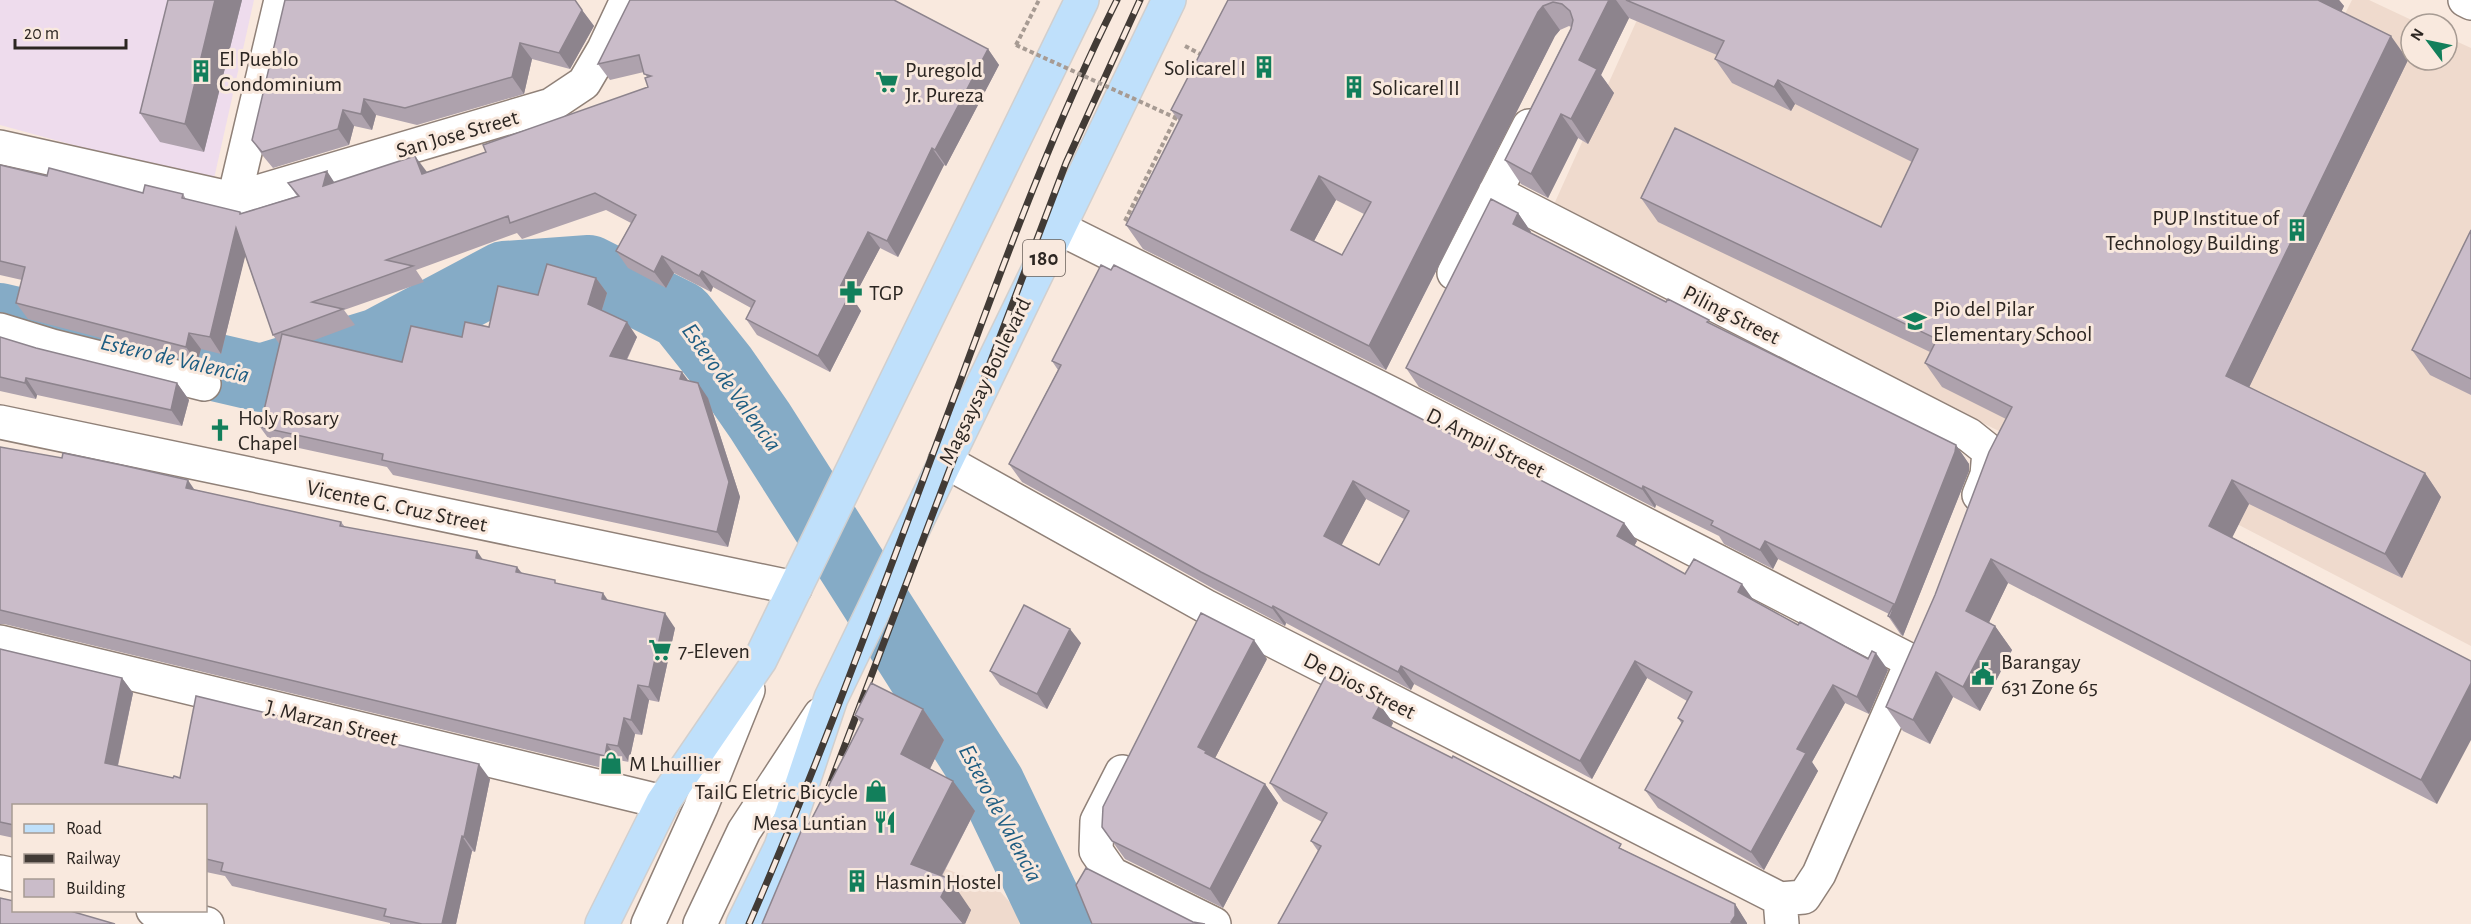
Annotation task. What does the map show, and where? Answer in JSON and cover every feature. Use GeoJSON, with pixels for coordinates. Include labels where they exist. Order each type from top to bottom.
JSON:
{"type":"FeatureCollection","features":[{"type":"Feature","properties":{"kind":"main road"},"geometry":{"type":"LineString","coordinates":[[602,924],[663,802],[760,660],[1082,0]]}},
{"type":"Feature","properties":{"kind":"main road","name":"Magsaysay Boulevard"},"geometry":{"type":"LineString","coordinates":[[743,924],[781,847],[831,698],[1169,0]]}},
{"type":"Feature","properties":{"kind":"street"},"geometry":{"type":"LineString","coordinates":[[234,199],[281,0]]}},
{"type":"Feature","properties":{"kind":"street","name":"San Jose Street"},"geometry":{"type":"LineString","coordinates":[[0,147],[234,199],[551,105],[584,83],[604,49],[627,0]]}},
{"type":"Feature","properties":{"kind":"street"},"geometry":{"type":"LineString","coordinates":[[2465,0],[2471,3]]}},
{"type":"Feature","properties":{"kind":"street"},"geometry":{"type":"LineString","coordinates":[[1442,299],[1544,97]]}},
{"type":"Feature","properties":{"kind":"street","name":"Piling Street"},"geometry":{"type":"LineString","coordinates":[[1495,192],[1969,435],[1989,451],[1987,475],[1967,525]]}},
{"type":"Feature","properties":{"kind":"street","name":"D. Ampil Street"},"geometry":{"type":"LineString","coordinates":[[1059,228],[1399,384],[1911,661]]}},
{"type":"Feature","properties":{"kind":"street"},"geometry":{"type":"LineString","coordinates":[[0,330],[52,346],[204,384]]}},
{"type":"Feature","properties":{"kind":"street","name":"Vicente G. Cruz Street"},"geometry":{"type":"LineString","coordinates":[[0,422],[799,579]]}},
{"type":"Feature","properties":{"kind":"street","name":"De Dios Street"},"geometry":{"type":"LineString","coordinates":[[945,461],[1205,606],[1781,911]]}},
{"type":"Feature","properties":{"kind":"street"},"geometry":{"type":"LineString","coordinates":[[1190,637],[1205,606]]}},
{"type":"Feature","properties":{"kind":"street"},"geometry":{"type":"LineString","coordinates":[[1781,911],[1804,897],[1820,874],[1925,632]]}},
{"type":"Feature","properties":{"kind":"street","name":"J. Marzan Street"},"geometry":{"type":"LineString","coordinates":[[0,642],[663,802]]}},
{"type":"Feature","properties":{"kind":"street"},"geometry":{"type":"LineString","coordinates":[[648,924],[701,807],[760,660]]}},
{"type":"Feature","properties":{"kind":"street","name":"Magsaysay Boulevard"},"geometry":{"type":"LineString","coordinates":[[700,924],[744,831],[831,698]]}},
{"type":"Feature","properties":{"kind":"street"},"geometry":{"type":"LineString","coordinates":[[1133,750],[1097,821],[1096,851],[1112,874],[1214,924]]}},
{"type":"Feature","properties":{"kind":"street"},"geometry":{"type":"LineString","coordinates":[[160,912],[196,923]]}},
{"type":"Feature","properties":{"kind":"path"},"geometry":{"type":"LineString","coordinates":[[1039,0],[1017,45],[1176,118]]}},
{"type":"Feature","properties":{"kind":"path"},"geometry":{"type":"LineString","coordinates":[[1110,252],[1181,108]]}},
{"type":"Feature","properties":{"kind":"shaded area"},"geometry":{"type":"Polygon","coordinates":[[[0,0],[254,0],[213,183],[0,125],[0,0]]]}},
{"type":"Feature","properties":{"kind":"shaded area","name":"Pio del Pilar Elementary School"},"geometry":{"type":"Polygon","coordinates":[[[1646,0],[2211,0],[2001,432],[1551,211],[1646,0]]]}},
{"type":"Feature","properties":{"kind":"shaded area"},"geometry":{"type":"Polygon","coordinates":[[[2352,0],[2369,0],[2399,14],[2399,72],[2459,72],[2459,42],[2471,48],[2471,646],[2120,463],[2352,0]]]}},
{"type":"Feature","properties":{"kind":"shaded area"},"geometry":{"type":"Polygon","coordinates":[[[827,823],[998,889],[1029,924],[783,924],[827,823]]]}},
{"type":"Feature","properties":{"kind":"building"},"geometry":{"type":"Polygon","coordinates":[[[168,0],[215,0],[185,124],[140,113],[168,0]]]}},
{"type":"Feature","properties":{"kind":"building"},"geometry":{"type":"Polygon","coordinates":[[[285,0],[575,0],[582,10],[559,53],[520,43],[512,77],[405,108],[364,99],[361,114],[343,110],[338,129],[262,152],[252,140],[285,0]]]}},
{"type":"Feature","properties":{"kind":"building"},"geometry":{"type":"Polygon","coordinates":[[[630,0],[894,0],[988,49],[935,150],[932,148],[887,241],[868,232],[839,289],[850,294],[818,356],[746,319],[755,301],[702,271],[699,276],[662,256],[654,272],[616,251],[636,215],[595,193],[510,223],[508,216],[386,260],[413,266],[312,302],[343,309],[273,335],[236,228],[210,337],[189,333],[186,347],[16,303],[25,267],[0,261],[0,165],[47,176],[49,168],[143,193],[145,185],[183,194],[182,198],[240,212],[240,214],[299,196],[288,183],[327,171],[323,186],[415,156],[422,174],[486,152],[483,145],[648,87],[645,78],[651,76],[644,74],[639,55],[598,64],[630,0]]]}},
{"type":"Feature","properties":{"kind":"building"},"geometry":{"type":"Polygon","coordinates":[[[1228,0],[1609,0],[1579,60],[1597,69],[1571,119],[1561,114],[1531,174],[1505,160],[1571,29],[1573,20],[1570,11],[1562,4],[1553,2],[1543,6],[1538,12],[1369,346],[1126,225],[1182,115],[1171,110],[1228,0]],[[1319,176],[1291,230],[1342,255],[1371,202],[1319,176]]]}},
{"type":"Feature","properties":{"kind":"building"},"geometry":{"type":"Polygon","coordinates":[[[1626,0],[2318,0],[2391,36],[2226,376],[2425,473],[2385,554],[2232,480],[2209,526],[2471,661],[2471,683],[2421,780],[1991,559],[1966,611],[1995,626],[1963,687],[1936,672],[1913,720],[1886,707],[1935,595],[1989,452],[2012,407],[1925,363],[1937,339],[1641,198],[1675,128],[1881,227],[1918,149],[1778,80],[1774,87],[1715,59],[1724,41],[1626,0]]]}},
{"type":"Feature","properties":{"kind":"building"},"geometry":{"type":"Polygon","coordinates":[[[1491,199],[1518,213],[1513,224],[1666,302],[1668,299],[1709,320],[1707,322],[1956,445],[1890,617],[1888,616],[1894,604],[1765,541],[1760,550],[1711,525],[1713,521],[1643,486],[1642,489],[1406,368],[1491,199]]]}},
{"type":"Feature","properties":{"kind":"building"},"geometry":{"type":"Polygon","coordinates":[[[2471,230],[2471,379],[2412,350],[2471,230]]]}},
{"type":"Feature","properties":{"kind":"building"},"geometry":{"type":"Polygon","coordinates":[[[547,264],[596,278],[588,304],[627,322],[610,356],[682,372],[680,379],[698,383],[729,482],[717,532],[382,460],[383,454],[260,427],[282,334],[402,362],[411,326],[462,337],[465,322],[489,327],[498,286],[538,295],[547,264]]]}},
{"type":"Feature","properties":{"kind":"building"},"geometry":{"type":"Polygon","coordinates":[[[1101,265],[1111,270],[1114,265],[1373,394],[1624,523],[1617,536],[1685,574],[1694,559],[1742,584],[1738,592],[1798,625],[1800,622],[1868,659],[1872,651],[1876,653],[1857,697],[1833,685],[1797,749],[1806,753],[1751,852],[1645,790],[1683,721],[1678,718],[1692,692],[1635,661],[1580,761],[1401,666],[1398,672],[1273,606],[1272,608],[1201,572],[1009,464],[1061,365],[1052,361],[1101,265]],[[1353,481],[1324,536],[1379,565],[1409,511],[1353,481]]]}},
{"type":"Feature","properties":{"kind":"building"},"geometry":{"type":"Polygon","coordinates":[[[0,337],[177,383],[171,410],[26,378],[25,383],[0,377],[0,337]]]}},
{"type":"Feature","properties":{"kind":"building"},"geometry":{"type":"Polygon","coordinates":[[[0,447],[62,458],[63,453],[121,465],[188,480],[186,488],[341,522],[340,526],[477,551],[476,558],[517,567],[516,572],[603,593],[602,599],[665,613],[649,687],[638,685],[631,720],[624,718],[618,746],[607,744],[605,756],[0,610],[0,447]]]}},
{"type":"Feature","properties":{"kind":"building"},"geometry":{"type":"Polygon","coordinates":[[[1024,605],[1070,629],[1037,694],[990,671],[1024,605]]]}},
{"type":"Feature","properties":{"kind":"building"},"geometry":{"type":"Polygon","coordinates":[[[1201,613],[1254,640],[1198,747],[1206,751],[1205,753],[1265,784],[1210,889],[1112,841],[1102,827],[1103,807],[1201,613]]]}},
{"type":"Feature","properties":{"kind":"building"},"geometry":{"type":"Polygon","coordinates":[[[0,649],[122,678],[105,763],[180,778],[196,696],[479,764],[464,837],[462,836],[442,924],[422,924],[384,916],[386,909],[221,871],[223,863],[207,859],[207,804],[12,804],[12,825],[0,822],[0,649]]]}},
{"type":"Feature","properties":{"kind":"building"},"geometry":{"type":"Polygon","coordinates":[[[1325,677],[1380,705],[1373,718],[1452,758],[1453,756],[1621,844],[1619,848],[1735,904],[1735,916],[1731,922],[1735,924],[1278,924],[1321,846],[1311,841],[1327,813],[1270,783],[1325,677]]]}},
{"type":"Feature","properties":{"kind":"building"},"geometry":{"type":"Polygon","coordinates":[[[871,683],[923,709],[901,754],[953,781],[911,864],[950,879],[941,897],[964,924],[762,924],[805,822],[809,824],[863,719],[855,715],[871,683]]]}},
{"type":"Feature","properties":{"kind":"building"},"geometry":{"type":"Polygon","coordinates":[[[1086,868],[1193,922],[1205,924],[1092,924],[1076,885],[1086,868]]]}},
{"type":"Feature","properties":{"kind":"building"},"geometry":{"type":"Polygon","coordinates":[[[0,898],[12,901],[12,912],[74,912],[115,924],[0,924],[0,898]]]}},
{"type":"Feature","properties":{"kind":"waterway","name":"Estero de Valencia"},"geometry":{"type":"LineString","coordinates":[[0,317],[261,378],[378,342],[504,275],[589,269],[681,315],[724,369],[760,421],[991,784],[1058,924]]}},
{"type":"Feature","properties":{"kind":"railway"},"geometry":{"type":"LineString","coordinates":[[749,924],[832,721],[1034,187],[1117,0]]}},
{"type":"Feature","properties":{"kind":"railway"},"geometry":{"type":"LineString","coordinates":[[826,795],[1066,163],[1140,0]]}},
{"type":"Feature","properties":{"kind":"place","name":"Solicarel I"},"geometry":{"type":"Point","coordinates":[1264,67]}},
{"type":"Feature","properties":{"kind":"place","name":"El Pueblo Condominium"},"geometry":{"type":"Point","coordinates":[201,71]}},
{"type":"Feature","properties":{"kind":"place","name":"Puregold Jr. Pureza"},"geometry":{"type":"Point","coordinates":[887,82]}},
{"type":"Feature","properties":{"kind":"place","name":"Solicarel II"},"geometry":{"type":"Point","coordinates":[1354,87]}},
{"type":"Feature","properties":{"kind":"place","name":"PUP Institue of Technology Building"},"geometry":{"type":"Point","coordinates":[2297,230]}},
{"type":"Feature","properties":{"kind":"place","name":"TGP"},"geometry":{"type":"Point","coordinates":[851,292]}},
{"type":"Feature","properties":{"kind":"place","name":"Pio del Pilar Elementary School"},"geometry":{"type":"Point","coordinates":[1915,321]}},
{"type":"Feature","properties":{"kind":"place","name":"Holy Rosary Chapel"},"geometry":{"type":"Point","coordinates":[220,430]}},
{"type":"Feature","properties":{"kind":"place","name":"7-Eleven"},"geometry":{"type":"Point","coordinates":[660,650]}},
{"type":"Feature","properties":{"kind":"place","name":"Barangay 631 Zone 65"},"geometry":{"type":"Point","coordinates":[1983,674]}},
{"type":"Feature","properties":{"kind":"place","name":"M Lhuillier"},"geometry":{"type":"Point","coordinates":[611,763]}},
{"type":"Feature","properties":{"kind":"place","name":"TailG Eletric Bicycle"},"geometry":{"type":"Point","coordinates":[876,791]}},
{"type":"Feature","properties":{"kind":"place","name":"Mesa Luntian"},"geometry":{"type":"Point","coordinates":[885,822]}},
{"type":"Feature","properties":{"kind":"place","name":"Hasmin Hostel"},"geometry":{"type":"Point","coordinates":[857,881]}}]}
